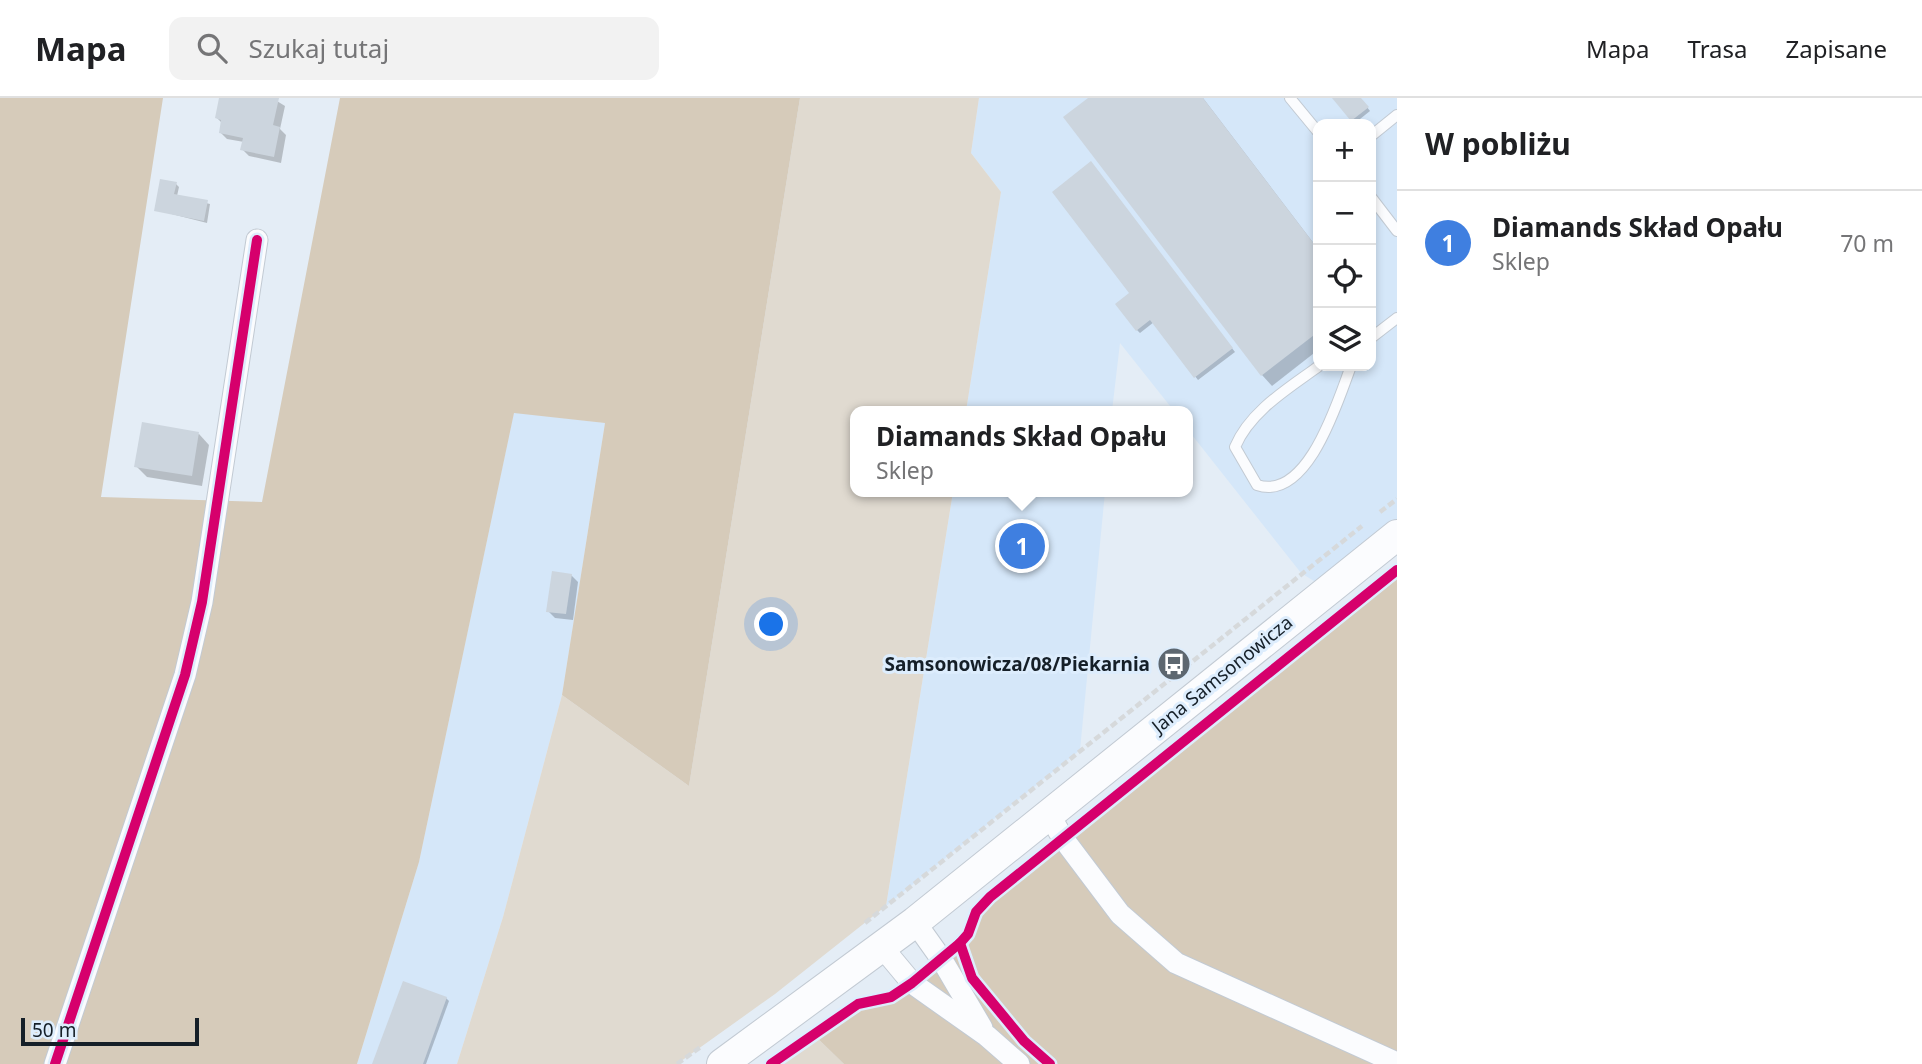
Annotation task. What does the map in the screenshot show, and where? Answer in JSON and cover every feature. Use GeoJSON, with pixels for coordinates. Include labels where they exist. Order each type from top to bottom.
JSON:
{"type":"FeatureCollection","features":[{"type":"Feature","properties":{"kind":"main road","name":"Jana Samsonowicza"},"geometry":{"type":"LineString","coordinates":[[716,1052],[882,947],[915,922],[1049,814],[1387,525]]}},
{"type":"Feature","properties":{"kind":"street"},"geometry":{"type":"LineString","coordinates":[[55,1064],[185,675],[202,602],[257,240]]}},
{"type":"Feature","properties":{"kind":"street"},"geometry":{"type":"LineString","coordinates":[[1049,814],[1062,837],[1120,914],[1176,963],[1397,1063]]}},
{"type":"Feature","properties":{"kind":"street"},"geometry":{"type":"LineString","coordinates":[[915,922],[942,960],[987,1036]]}},
{"type":"Feature","properties":{"kind":"street"},"geometry":{"type":"LineString","coordinates":[[882,947],[912,983],[987,1036],[1019,1064]]}},
{"type":"Feature","properties":{"kind":"lane"},"geometry":{"type":"LineString","coordinates":[[1290,98],[1313,126]]}},
{"type":"Feature","properties":{"kind":"lane"},"geometry":{"type":"LineString","coordinates":[[1376,132],[1397,115]]}},
{"type":"Feature","properties":{"kind":"lane"},"geometry":{"type":"LineString","coordinates":[[1376,204],[1397,231]]}},
{"type":"Feature","properties":{"kind":"lane"},"geometry":{"type":"LineString","coordinates":[[1376,334],[1397,318]]}},
{"type":"Feature","properties":{"kind":"lane"},"geometry":{"type":"LineString","coordinates":[[1313,370],[1281,394],[1240,436],[1235,447],[1257,485],[1265,488],[1287,482],[1316,450],[1349,371]]}},
{"type":"Feature","properties":{"kind":"path"},"geometry":{"type":"LineString","coordinates":[[1387,525],[1397,499]]}},
{"type":"Feature","properties":{"kind":"path"},"geometry":{"type":"LineString","coordinates":[[856,930],[1367,522]]}},
{"type":"Feature","properties":{"kind":"path"},"geometry":{"type":"LineString","coordinates":[[677,1064],[716,1052]]}},
{"type":"Feature","properties":{"kind":"shaded area"},"geometry":{"type":"Polygon","coordinates":[[[0,98],[163,98],[101,497],[262,502],[340,98],[800,98],[689,786],[562,695],[605,423],[514,413],[419,862],[357,1064],[0,1064],[0,98]]]}},
{"type":"Feature","properties":{"kind":"shaded area"},"geometry":{"type":"Polygon","coordinates":[[[800,98],[979,98],[971,153],[1001,192],[967,406],[850,406],[850,497],[952,497],[886,906],[775,994],[677,1064],[457,1064],[503,917],[562,695],[689,786],[800,98]]]}},
{"type":"Feature","properties":{"kind":"shaded area"},"geometry":{"type":"Polygon","coordinates":[[[979,98],[1397,98],[1397,533],[1322,586],[1301,573],[1193,436],[1193,406],[1170,406],[1120,343],[1113,406],[967,406],[1001,192],[971,153],[979,98]]]}},
{"type":"Feature","properties":{"kind":"shaded area"},"geometry":{"type":"Polygon","coordinates":[[[514,412],[605,423],[562,695],[503,917],[457,1064],[357,1064],[419,862],[514,412]]]}},
{"type":"Feature","properties":{"kind":"shaded area"},"geometry":{"type":"Polygon","coordinates":[[[952,497],[1105,497],[1080,750],[886,906],[952,497]]]}},
{"type":"Feature","properties":{"kind":"shaded area"},"geometry":{"type":"Polygon","coordinates":[[[1397,570],[1397,1064],[844,1064],[812,1033],[858,1004],[891,997],[912,983],[960,943],[968,934],[976,912],[990,897],[1397,570]]]}},
{"type":"Feature","properties":{"kind":"shaded area"},"geometry":{"type":"Polygon","coordinates":[[[812,1033],[844,1064],[771,1064],[812,1033]]]}},
{"type":"Feature","properties":{"kind":"building"},"geometry":{"type":"Polygon","coordinates":[[[219,98],[279,98],[273,125],[280,127],[274,157],[240,150],[243,138],[219,133],[221,120],[215,118],[219,98]]]}},
{"type":"Feature","properties":{"kind":"building"},"geometry":{"type":"Polygon","coordinates":[[[1088,98],[1203,98],[1313,242],[1313,336],[1261,376],[1063,117],[1088,98]]]}},
{"type":"Feature","properties":{"kind":"building"},"geometry":{"type":"Polygon","coordinates":[[[1332,98],[1361,98],[1369,107],[1354,119],[1349,119],[1332,98]]]}},
{"type":"Feature","properties":{"kind":"building"},"geometry":{"type":"Polygon","coordinates":[[[1091,161],[1233,348],[1194,378],[1150,320],[1136,331],[1115,304],[1129,293],[1052,192],[1091,161]]]}},
{"type":"Feature","properties":{"kind":"building"},"geometry":{"type":"Polygon","coordinates":[[[160,179],[177,182],[174,194],[208,200],[204,221],[154,211],[160,179]]]}},
{"type":"Feature","properties":{"kind":"building"},"geometry":{"type":"Polygon","coordinates":[[[142,422],[199,432],[192,476],[134,467],[142,422]]]}},
{"type":"Feature","properties":{"kind":"building"},"geometry":{"type":"Polygon","coordinates":[[[552,571],[572,574],[566,614],[546,612],[552,571]]]}},
{"type":"Feature","properties":{"kind":"building"},"geometry":{"type":"Polygon","coordinates":[[[403,981],[447,997],[423,1064],[372,1064],[403,981]]]}},
{"type":"Feature","properties":{"kind":"cycle path"},"geometry":{"type":"LineString","coordinates":[[55,1064],[185,675],[202,602],[257,240]]}},
{"type":"Feature","properties":{"kind":"cycle path"},"geometry":{"type":"LineString","coordinates":[[771,1064],[858,1004],[891,997],[912,983],[960,943],[968,934],[976,912],[990,897],[1397,570]]}},
{"type":"Feature","properties":{"kind":"cycle path"},"geometry":{"type":"LineString","coordinates":[[960,943],[972,978],[1024,1041],[1050,1064]]}},
{"type":"Feature","properties":{"kind":"place","name":"Diamands Skład Opału"},"geometry":{"type":"Point","coordinates":[1022,546]}},
{"type":"Feature","properties":{"kind":"place","name":"Samsonowicza/08/Piekarnia"},"geometry":{"type":"Point","coordinates":[1174,664]}}]}
